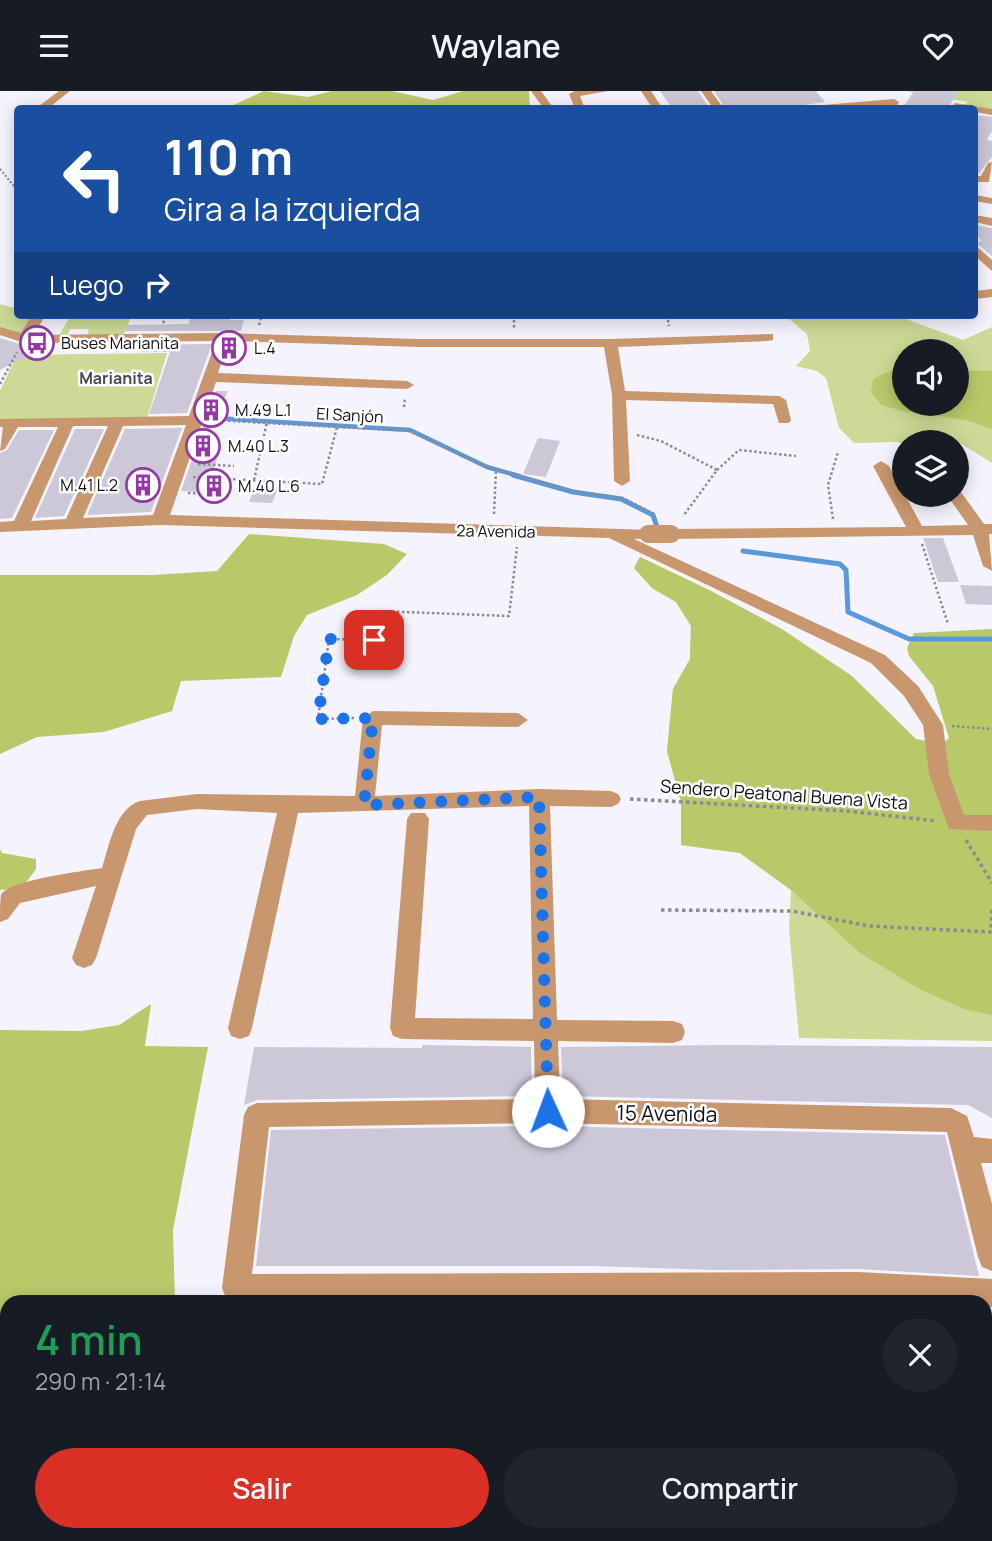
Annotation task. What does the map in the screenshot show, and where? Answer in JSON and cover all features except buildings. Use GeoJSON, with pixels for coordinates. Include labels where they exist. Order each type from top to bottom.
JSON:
{"type":"FeatureCollection","features":[{"type":"Feature","properties":{"kind":"street"},"geometry":{"type":"LineString","coordinates":[[46,105],[65,91]]}},
{"type":"Feature","properties":{"kind":"street"},"geometry":{"type":"LineString","coordinates":[[579,105],[575,93],[603,91]]}},
{"type":"Feature","properties":{"kind":"street"},"geometry":{"type":"LineString","coordinates":[[861,105],[894,102]]}},
{"type":"Feature","properties":{"kind":"street"},"geometry":{"type":"LineString","coordinates":[[978,179],[985,180],[992,165]]}},
{"type":"Feature","properties":{"kind":"street"},"geometry":{"type":"LineString","coordinates":[[978,252],[992,267]]}},
{"type":"Feature","properties":{"kind":"street"},"geometry":{"type":"LineString","coordinates":[[24,339],[36,319]]}},
{"type":"Feature","properties":{"kind":"street"},"geometry":{"type":"LineString","coordinates":[[0,331],[24,339],[223,337],[418,342],[610,342],[768,337]]}},
{"type":"Feature","properties":{"kind":"street"},"geometry":{"type":"LineString","coordinates":[[160,520],[223,337]]}},
{"type":"Feature","properties":{"kind":"street"},"geometry":{"type":"LineString","coordinates":[[610,342],[619,395],[622,481]]}},
{"type":"Feature","properties":{"kind":"street"},"geometry":{"type":"LineString","coordinates":[[209,377],[407,385]]}},
{"type":"Feature","properties":{"kind":"street"},"geometry":{"type":"LineString","coordinates":[[619,395],[779,400],[784,420]]}},
{"type":"Feature","properties":{"kind":"street"},"geometry":{"type":"LineString","coordinates":[[0,446],[7,423],[117,422],[194,417]]}},
{"type":"Feature","properties":{"kind":"street"},"geometry":{"type":"LineString","coordinates":[[20,526],[68,422]]}},
{"type":"Feature","properties":{"kind":"street"},"geometry":{"type":"LineString","coordinates":[[72,524],[117,422]]}},
{"type":"Feature","properties":{"kind":"street"},"geometry":{"type":"LineString","coordinates":[[881,466],[917,533]]}},
{"type":"Feature","properties":{"kind":"street"},"geometry":{"type":"LineString","coordinates":[[966,507],[986,529],[992,566]]}},
{"type":"Feature","properties":{"kind":"street","name":"2a Avenida"},"geometry":{"type":"LineString","coordinates":[[0,527],[160,520],[612,535],[653,528],[671,534],[917,533],[986,529]]}},
{"type":"Feature","properties":{"kind":"street"},"geometry":{"type":"LineString","coordinates":[[612,535],[878,659],[911,691],[933,725],[939,774],[956,823],[992,823]]}},
{"type":"Feature","properties":{"kind":"street"},"geometry":{"type":"LineString","coordinates":[[364,805],[373,718],[518,720]]}},
{"type":"Feature","properties":{"kind":"street"},"geometry":{"type":"LineString","coordinates":[[539,797],[548,1111]]}},
{"type":"Feature","properties":{"kind":"street"},"geometry":{"type":"LineString","coordinates":[[84,958],[126,826],[140,809],[167,803],[289,806],[539,797],[611,799]]}},
{"type":"Feature","properties":{"kind":"street"},"geometry":{"type":"LineString","coordinates":[[240,1028],[289,806]]}},
{"type":"Feature","properties":{"kind":"street"},"geometry":{"type":"LineString","coordinates":[[418,819],[402,1028],[673,1032]]}},
{"type":"Feature","properties":{"kind":"street"},"geometry":{"type":"LineString","coordinates":[[0,913],[12,897],[34,889],[109,875]]}},
{"type":"Feature","properties":{"kind":"street","name":"15 Avenida"},"geometry":{"type":"LineString","coordinates":[[854,1294],[236,1288],[257,1115],[548,1111],[951,1120],[958,1124],[962,1149]]}},
{"type":"Feature","properties":{"kind":"street"},"geometry":{"type":"LineString","coordinates":[[992,1151],[962,1149],[992,1257]]}},
{"type":"Feature","properties":{"kind":"street"},"geometry":{"type":"LineString","coordinates":[[854,1294],[992,1293]]}},
{"type":"Feature","properties":{"kind":"path"},"geometry":{"type":"LineString","coordinates":[[0,169],[14,186]]}},
{"type":"Feature","properties":{"kind":"path"},"geometry":{"type":"LineString","coordinates":[[0,384],[24,339]]}},
{"type":"Feature","properties":{"kind":"path","name":"El Sanjón"},"geometry":{"type":"LineString","coordinates":[[212,420],[409,431],[495,469],[574,491],[622,498],[654,514],[653,528]]}},
{"type":"Feature","properties":{"kind":"path"},"geometry":{"type":"LineString","coordinates":[[254,480],[267,422]]}},
{"type":"Feature","properties":{"kind":"path"},"geometry":{"type":"LineString","coordinates":[[176,470],[254,480],[322,484],[337,427]]}},
{"type":"Feature","properties":{"kind":"path"},"geometry":{"type":"LineString","coordinates":[[621,431],[661,441],[717,470]]}},
{"type":"Feature","properties":{"kind":"path"},"geometry":{"type":"LineString","coordinates":[[684,515],[717,470],[739,450],[796,456]]}},
{"type":"Feature","properties":{"kind":"path"},"geometry":{"type":"LineString","coordinates":[[838,452],[826,482],[826,499],[839,534]]}},
{"type":"Feature","properties":{"kind":"path"},"geometry":{"type":"LineString","coordinates":[[176,470],[234,466]]}},
{"type":"Feature","properties":{"kind":"path"},"geometry":{"type":"LineString","coordinates":[[494,530],[495,469]]}},
{"type":"Feature","properties":{"kind":"path"},"geometry":{"type":"LineString","coordinates":[[373,718],[318,719],[329,639],[374,640],[378,611],[509,616],[519,531]]}},
{"type":"Feature","properties":{"kind":"path"},"geometry":{"type":"LineString","coordinates":[[917,533],[948,624]]}},
{"type":"Feature","properties":{"kind":"path"},"geometry":{"type":"LineString","coordinates":[[933,725],[992,729]]}},
{"type":"Feature","properties":{"kind":"path","name":"Sendero Peatonal Buena Vista"},"geometry":{"type":"LineString","coordinates":[[611,799],[846,811],[956,823]]}},
{"type":"Feature","properties":{"kind":"path"},"geometry":{"type":"LineString","coordinates":[[956,823],[992,883]]}},
{"type":"Feature","properties":{"kind":"path"},"geometry":{"type":"LineString","coordinates":[[661,910],[792,911],[869,926],[990,933],[992,907]]}},
{"type":"Feature","properties":{"kind":"green space"},"geometry":{"type":"Polygon","coordinates":[[[264,91],[308,97],[332,91],[392,91],[433,100],[463,91],[529,91],[530,105],[234,105],[264,91]]]}},
{"type":"Feature","properties":{"kind":"green space"},"geometry":{"type":"Polygon","coordinates":[[[906,91],[992,91],[992,110],[978,108],[978,105],[964,105],[968,102],[906,91]]]}},
{"type":"Feature","properties":{"kind":"green space"},"geometry":{"type":"Polygon","coordinates":[[[0,304],[14,308],[14,319],[34,319],[23,337],[0,329],[0,304]]]}},
{"type":"Feature","properties":{"kind":"green space"},"geometry":{"type":"Polygon","coordinates":[[[69,319],[130,319],[123,336],[87,336],[89,329],[70,329],[67,337],[58,337],[69,319]]]}},
{"type":"Feature","properties":{"kind":"green space"},"geometry":{"type":"Polygon","coordinates":[[[789,319],[906,319],[960,339],[892,339],[892,416],[969,416],[969,339],[965,339],[992,327],[992,463],[969,449],[969,430],[892,430],[892,442],[854,443],[839,428],[826,378],[817,371],[796,366],[810,351],[807,334],[789,319]]]}},
{"type":"Feature","properties":{"kind":"green space"},"geometry":{"type":"Polygon","coordinates":[[[167,353],[147,418],[0,420],[0,391],[17,355],[167,353]]]}},
{"type":"Feature","properties":{"kind":"green space"},"geometry":{"type":"Polygon","coordinates":[[[892,371],[892,408],[881,405],[871,392],[873,379],[892,371]]]}},
{"type":"Feature","properties":{"kind":"green space"},"geometry":{"type":"Polygon","coordinates":[[[969,371],[992,371],[992,429],[966,420],[938,416],[969,416],[969,371]]]}},
{"type":"Feature","properties":{"kind":"green space"},"geometry":{"type":"Polygon","coordinates":[[[249,534],[384,544],[407,554],[387,575],[357,595],[307,615],[294,636],[281,677],[181,681],[172,711],[104,732],[37,737],[0,754],[0,575],[152,575],[217,571],[249,534]]]}},
{"type":"Feature","properties":{"kind":"green space"},"geometry":{"type":"Polygon","coordinates":[[[640,557],[711,591],[782,630],[992,835],[992,1041],[799,1038],[789,929],[791,890],[740,853],[681,845],[681,802],[667,751],[673,689],[690,659],[691,626],[676,602],[652,588],[634,568],[640,557]]]}},
{"type":"Feature","properties":{"kind":"green space"},"geometry":{"type":"Polygon","coordinates":[[[640,557],[782,629],[852,676],[916,739],[942,744],[949,738],[933,686],[909,656],[907,648],[914,633],[992,629],[992,1015],[967,1010],[921,990],[860,953],[791,890],[740,853],[681,845],[681,802],[667,751],[673,689],[690,659],[691,626],[676,602],[652,588],[634,568],[640,557]]]}},
{"type":"Feature","properties":{"kind":"green space"},"geometry":{"type":"Polygon","coordinates":[[[0,849],[2,853],[36,859],[36,869],[22,888],[0,890],[0,849]]]}},
{"type":"Feature","properties":{"kind":"green space"},"geometry":{"type":"Polygon","coordinates":[[[151,1004],[145,1046],[208,1047],[173,1230],[175,1295],[0,1295],[0,1030],[82,1031],[119,1025],[151,1004]]]}},
{"type":"Feature","properties":{"kind":"waterway"},"geometry":{"type":"LineString","coordinates":[[197,417],[410,430],[487,467],[519,476]]}},
{"type":"Feature","properties":{"kind":"waterway"},"geometry":{"type":"LineString","coordinates":[[513,475],[573,492],[621,499],[653,515],[658,530]]}},
{"type":"Feature","properties":{"kind":"waterway"},"geometry":{"type":"LineString","coordinates":[[743,551],[840,564],[846,570],[848,612],[909,639],[992,639]]}},
{"type":"Feature","properties":{"kind":"place","name":"Buses Marianita"},"geometry":{"type":"Point","coordinates":[37,343]}},
{"type":"Feature","properties":{"kind":"place","name":"L.4"},"geometry":{"type":"Point","coordinates":[229,348]}},
{"type":"Feature","properties":{"kind":"place","name":"M.49 L.1"},"geometry":{"type":"Point","coordinates":[211,410]}},
{"type":"Feature","properties":{"kind":"place","name":"M.40 L.3"},"geometry":{"type":"Point","coordinates":[203,446]}},
{"type":"Feature","properties":{"kind":"place","name":"M.41 L.2"},"geometry":{"type":"Point","coordinates":[143,485]}},
{"type":"Feature","properties":{"kind":"place","name":"M.40 L.6"},"geometry":{"type":"Point","coordinates":[214,486]}},
{"type":"Feature","properties":{"kind":"district","name":"Marianita"},"geometry":{"type":"Point","coordinates":[116,378]}},
{"type":"Feature","properties":{"kind":"route"},"geometry":{"type":"LineString","coordinates":[[374,640],[329,639],[318,719],[373,718],[364,805],[539,797],[548,1111]]}}]}
